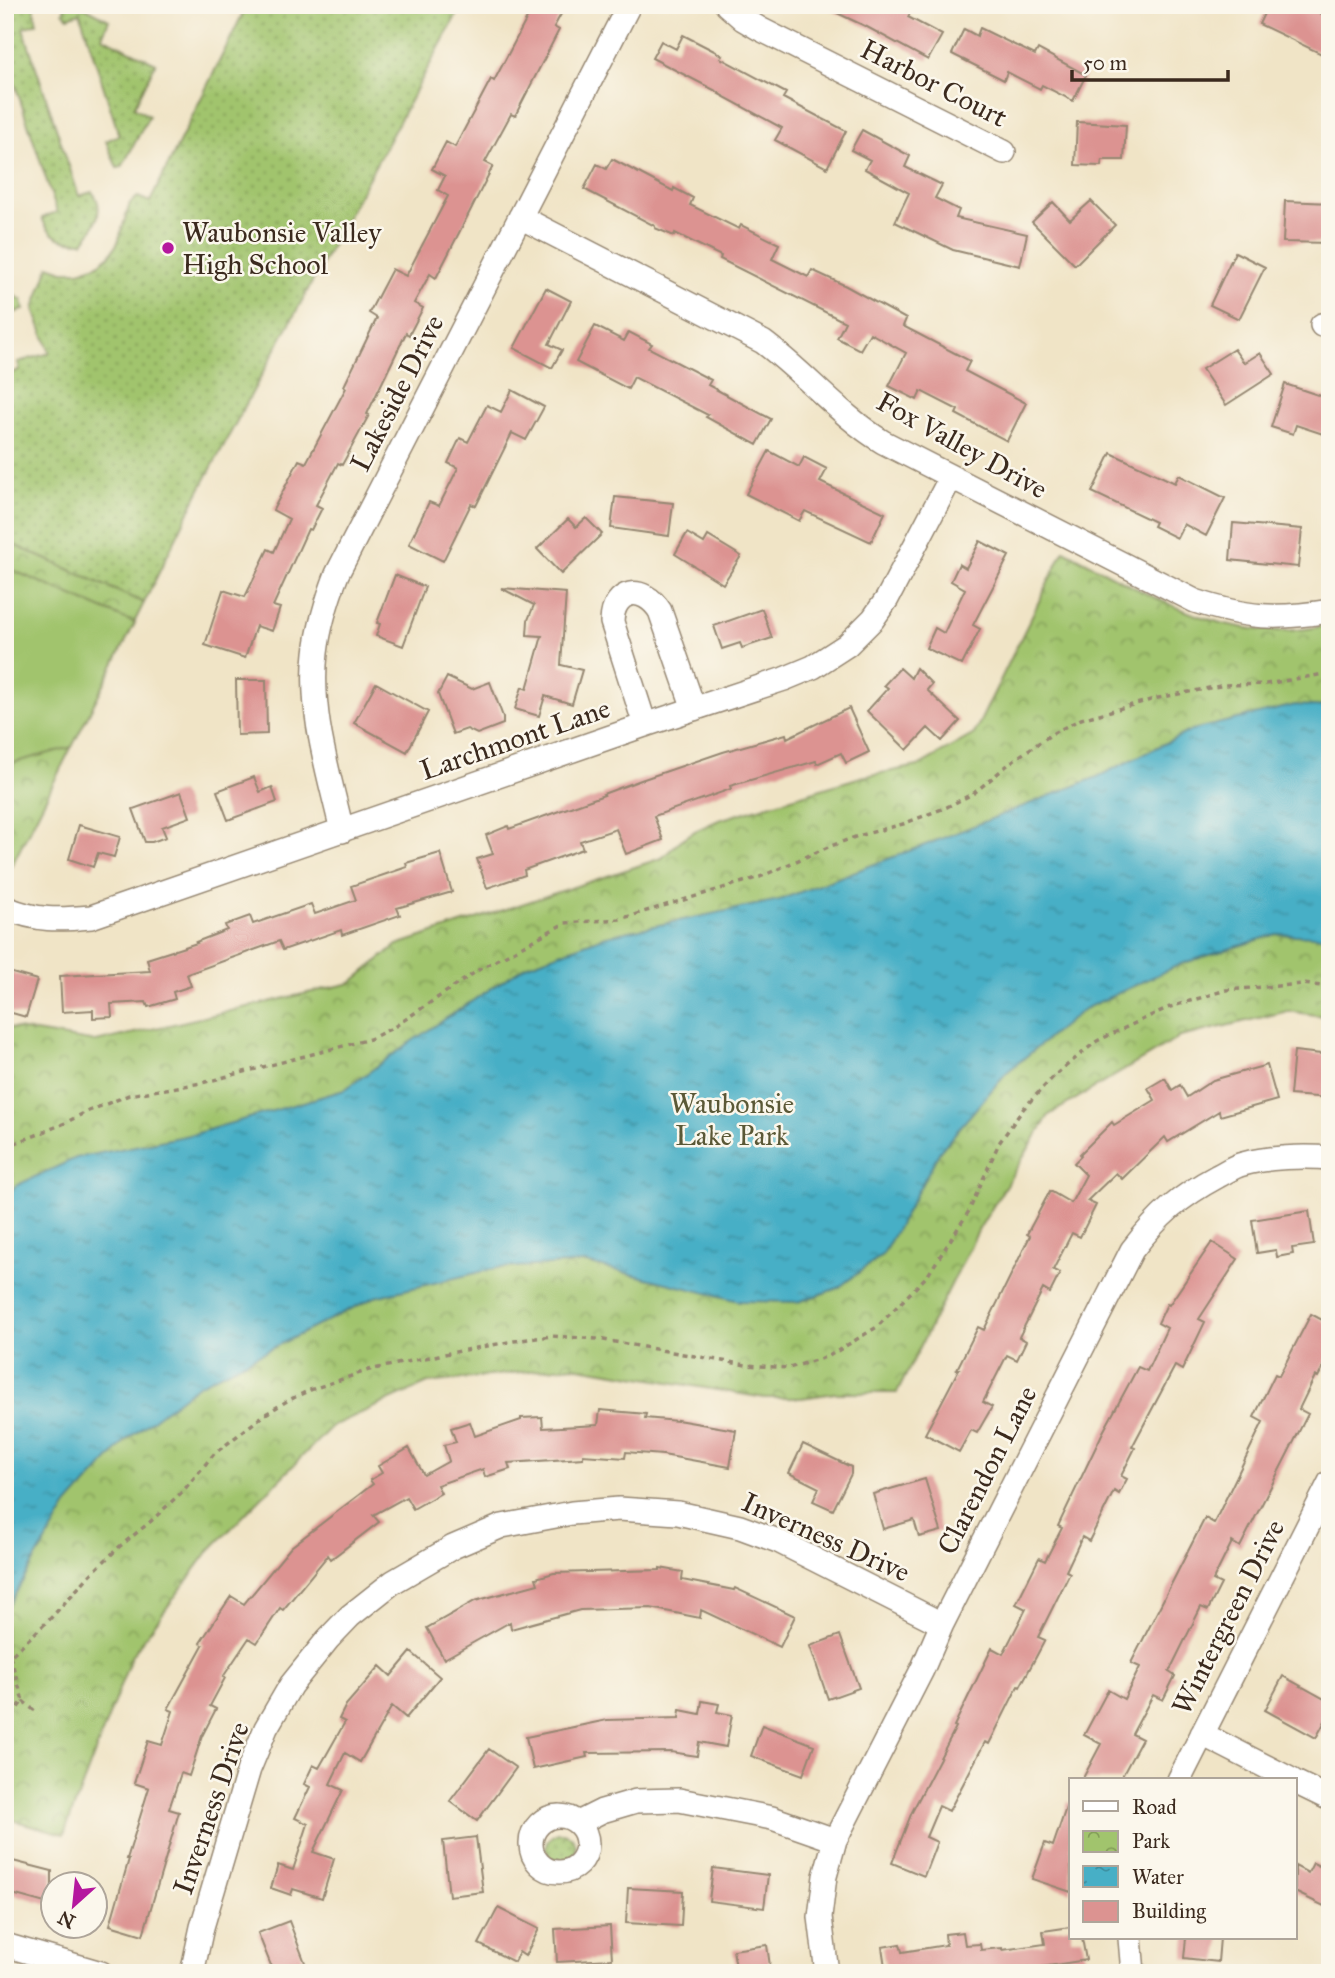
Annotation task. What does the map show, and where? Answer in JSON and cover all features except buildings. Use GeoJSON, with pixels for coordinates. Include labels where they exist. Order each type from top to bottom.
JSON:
{"type":"FeatureCollection","features":[{"type":"Feature","properties":{"kind":"street","name":"Lakeside Drive"},"geometry":{"type":"LineString","coordinates":[[342,831],[319,727],[315,691],[316,654],[327,601],[337,575],[629,5]]}},
{"type":"Feature","properties":{"kind":"street","name":"Harbor Court"},"geometry":{"type":"LineString","coordinates":[[727,5],[760,29],[1004,152]]}},
{"type":"Feature","properties":{"kind":"street","name":"Fox Valley Drive"},"geometry":{"type":"LineString","coordinates":[[520,217],[763,342],[867,432],[1195,601],[1229,612],[1258,617],[1304,616],[1330,611]]}},
{"type":"Feature","properties":{"kind":"street","name":"Larchmont Lane"},"geometry":{"type":"LineString","coordinates":[[6,908],[23,915],[57,920],[90,917],[813,667],[859,634],[887,599],[951,477]]}},
{"type":"Feature","properties":{"kind":"street"},"geometry":{"type":"LineString","coordinates":[[645,725],[612,622],[617,602],[626,596],[647,596],[660,611],[695,709]]}},
{"type":"Feature","properties":{"kind":"street","name":"Clarendon Lane"},"geometry":{"type":"LineString","coordinates":[[827,1973],[820,1917],[825,1876],[835,1840],[1132,1250],[1152,1224],[1171,1206],[1195,1189],[1242,1164],[1292,1157],[1330,1158]]}},
{"type":"Feature","properties":{"kind":"street","name":"Wintergreen Drive"},"geometry":{"type":"LineString","coordinates":[[1180,1778],[1330,1482]]}},
{"type":"Feature","properties":{"kind":"street","name":"Inverness Drive"},"geometry":{"type":"LineString","coordinates":[[192,1973],[202,1927],[249,1769],[266,1728],[291,1685],[350,1616],[393,1582],[453,1547],[502,1526],[572,1513],[619,1509],[678,1513],[740,1527],[778,1541],[942,1623]]}},
{"type":"Feature","properties":{"kind":"street"},"geometry":{"type":"LineString","coordinates":[[1202,1734],[1288,1778]]}},
{"type":"Feature","properties":{"kind":"street"},"geometry":{"type":"LineString","coordinates":[[1296,1782],[1330,1799]]}},
{"type":"Feature","properties":{"kind":"street"},"geometry":{"type":"LineString","coordinates":[[578,1823],[602,1811],[636,1801],[679,1800],[772,1818],[835,1840]]}},
{"type":"Feature","properties":{"kind":"street"},"geometry":{"type":"LineString","coordinates":[[1130,1940],[1133,1973]]}},
{"type":"Feature","properties":{"kind":"street"},"geometry":{"type":"LineString","coordinates":[[5,1945],[102,1973]]}},
{"type":"Feature","properties":{"kind":"path"},"geometry":{"type":"LineString","coordinates":[[5,1147],[129,1095],[202,1083],[370,1039],[394,1027],[480,969],[565,923],[620,919],[747,881],[848,839],[903,824],[947,807],[974,793],[1055,732],[1081,719],[1158,698],[1225,685],[1266,684],[1330,673]]}},
{"type":"Feature","properties":{"kind":"path"},"geometry":{"type":"LineString","coordinates":[[5,1661],[119,1547],[183,1491],[215,1454],[264,1415],[310,1390],[380,1368],[551,1336],[598,1339],[746,1365],[789,1368],[829,1356],[877,1327],[928,1275],[969,1211],[999,1143],[1024,1108],[1055,1075],[1097,1041],[1167,1008],[1226,990],[1303,984],[1330,987]]}},
{"type":"Feature","properties":{"kind":"path"},"geometry":{"type":"LineString","coordinates":[[10,1656],[23,1701],[36,1712]]}},
{"type":"Feature","properties":{"kind":"path"},"geometry":{"type":"LineString","coordinates":[[12,1715],[23,1701]]}},
{"type":"Feature","properties":{"kind":"green space"},"geometry":{"type":"Polygon","coordinates":[[[5,5],[33,5],[37,23],[23,28],[79,196],[92,192],[98,204],[95,224],[83,242],[58,238],[42,218],[57,212],[5,54],[5,5]]]}},
{"type":"Feature","properties":{"kind":"green space"},"geometry":{"type":"Polygon","coordinates":[[[66,5],[81,5],[109,20],[102,37],[156,63],[134,107],[149,116],[122,167],[117,168],[106,141],[119,135],[80,13],[68,17],[63,12],[66,5]]]}},
{"type":"Feature","properties":{"kind":"green space","name":"Waubonsie Valley High School"},"geometry":{"type":"Polygon","coordinates":[[[247,5],[462,5],[199,491],[144,603],[5,541],[5,375],[20,370],[18,362],[50,353],[34,309],[49,266],[63,271],[79,271],[97,265],[110,255],[118,242],[130,203],[138,197],[150,202],[247,5]]]}},
{"type":"Feature","properties":{"kind":"green space"},"geometry":{"type":"Polygon","coordinates":[[[5,291],[22,300],[24,310],[5,315],[5,291]]]}},
{"type":"Feature","properties":{"kind":"green space"},"geometry":{"type":"Polygon","coordinates":[[[5,541],[144,603],[5,879],[5,541]]]}},
{"type":"Feature","properties":{"kind":"green space","name":"Waubonsie Lake Park"},"geometry":{"type":"Polygon","coordinates":[[[1064,550],[1159,599],[1225,624],[1259,630],[1294,630],[1330,624],[1330,1017],[1288,1011],[1180,1037],[1049,1115],[979,1229],[897,1393],[835,1393],[801,1398],[765,1398],[573,1366],[428,1383],[332,1426],[208,1552],[132,1655],[64,1834],[8,1819],[5,1826],[5,1027],[96,1042],[351,983],[397,945],[662,858],[681,840],[719,820],[861,777],[918,766],[974,734],[1064,550]]]}},
{"type":"Feature","properties":{"kind":"green space"},"geometry":{"type":"Polygon","coordinates":[[[5,567],[135,623],[72,747],[5,765],[5,567]]]}},
{"type":"Feature","properties":{"kind":"green space"},"geometry":{"type":"Polygon","coordinates":[[[561,1833],[572,1837],[576,1848],[572,1859],[561,1863],[550,1859],[546,1848],[550,1837],[561,1833]]]}},
{"type":"Feature","properties":{"kind":"water"},"geometry":{"type":"Polygon","coordinates":[[[1295,705],[1330,707],[1330,937],[1277,934],[1181,964],[1084,1009],[1006,1073],[940,1151],[883,1254],[838,1288],[798,1302],[739,1301],[586,1263],[497,1268],[375,1297],[198,1385],[125,1441],[67,1506],[5,1611],[5,1201],[15,1186],[76,1158],[194,1134],[344,1090],[525,966],[606,936],[779,900],[1097,777],[1192,730],[1295,705]]]}},
{"type":"Feature","properties":{"kind":"place","name":"Waubonsie Valley High School"},"geometry":{"type":"Point","coordinates":[168,248]}}]}
